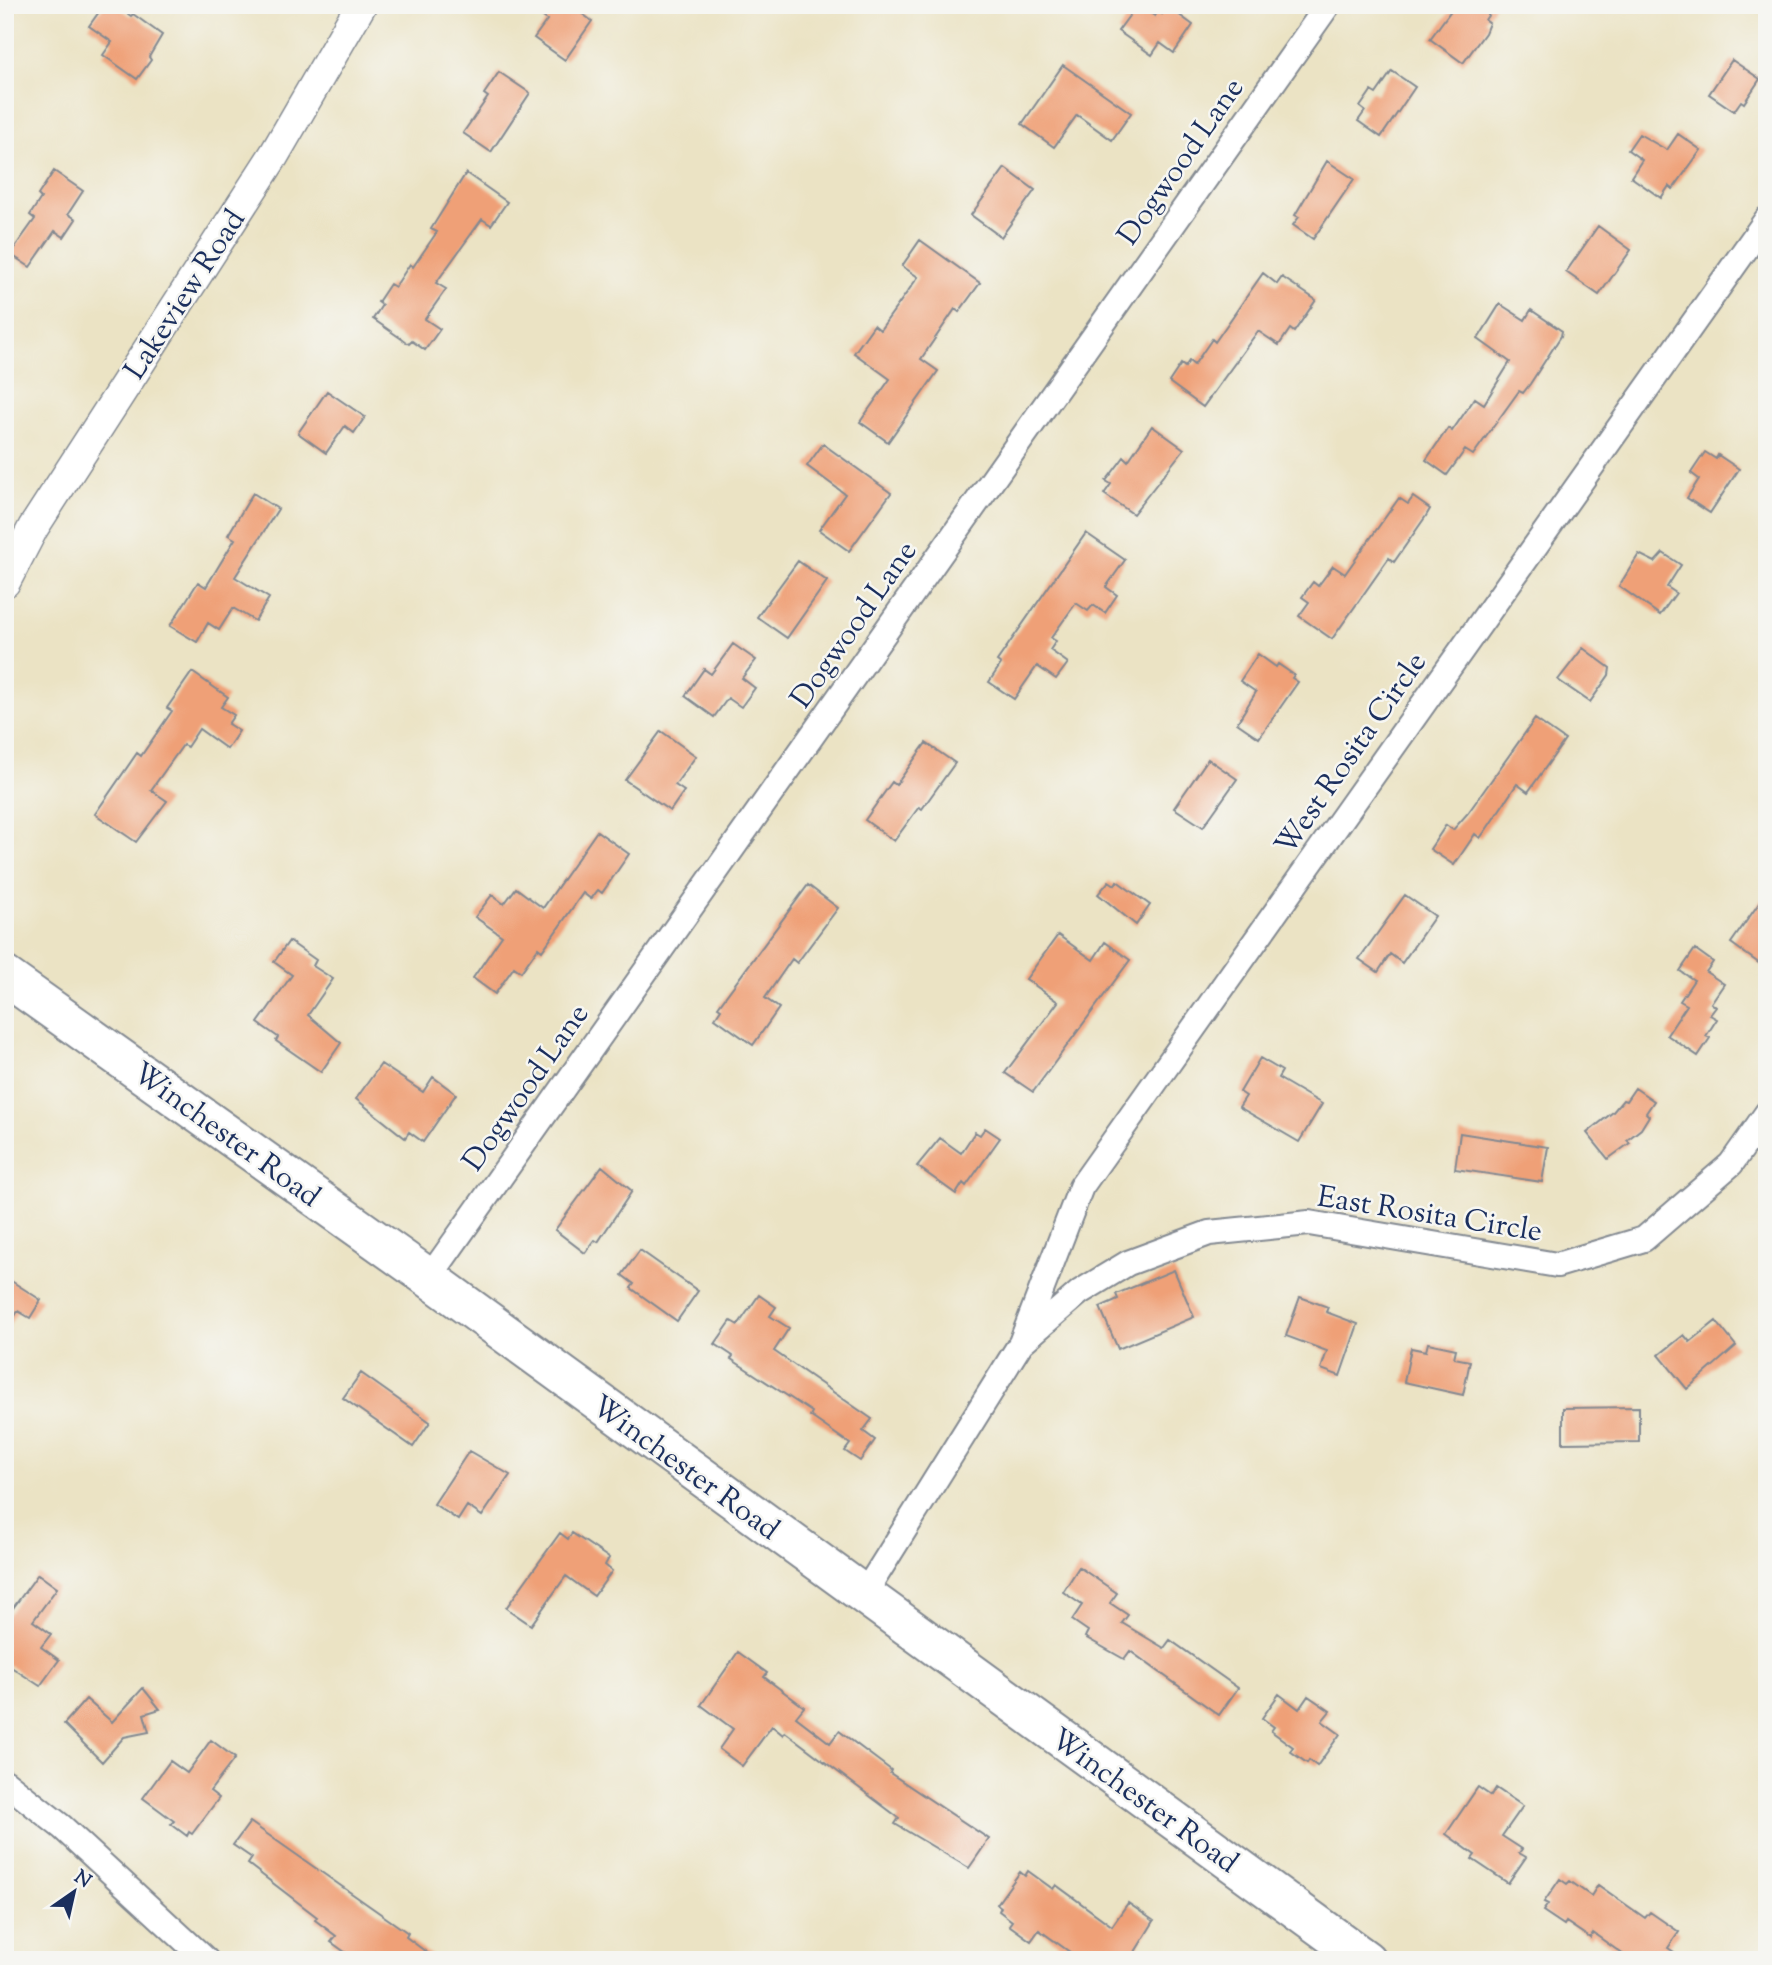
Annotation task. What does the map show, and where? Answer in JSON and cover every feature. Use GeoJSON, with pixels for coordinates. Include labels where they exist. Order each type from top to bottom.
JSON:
{"type":"FeatureCollection","features":[{"type":"Feature","properties":{"kind":"main road","name":"Winchester Road"},"geometry":{"type":"LineString","coordinates":[[5,975],[429,1278],[1366,1960]]}},
{"type":"Feature","properties":{"kind":"street","name":"Lakeview Road"},"geometry":{"type":"LineString","coordinates":[[5,582],[33,528],[274,155],[360,5]]}},
{"type":"Feature","properties":{"kind":"street","name":"Dogwood Lane"},"geometry":{"type":"LineString","coordinates":[[429,1278],[1328,5]]}},
{"type":"Feature","properties":{"kind":"street","name":"West Rosita Circle"},"geometry":{"type":"LineString","coordinates":[[1021,1343],[1081,1187],[1767,219]]}},
{"type":"Feature","properties":{"kind":"street","name":"East Rosita Circle"},"geometry":{"type":"LineString","coordinates":[[863,1596],[1021,1343],[1080,1292],[1128,1263],[1209,1233],[1309,1223],[1557,1265],[1644,1239],[1731,1164],[1767,1113]]}},
{"type":"Feature","properties":{"kind":"street"},"geometry":{"type":"LineString","coordinates":[[5,1783],[62,1827],[206,1960]]}},
{"type":"Feature","properties":{"kind":"building"},"geometry":{"type":"Polygon","coordinates":[[[104,5],[115,5],[131,16],[133,14],[162,35],[149,57],[151,60],[137,79],[103,55],[112,42],[89,26],[104,5]]]}},
{"type":"Feature","properties":{"kind":"building"},"geometry":{"type":"Polygon","coordinates":[[[527,5],[570,5],[592,21],[565,60],[534,38],[547,20],[527,5]]]}},
{"type":"Feature","properties":{"kind":"building"},"geometry":{"type":"Polygon","coordinates":[[[1137,5],[1155,16],[1158,11],[1162,14],[1167,6],[1193,25],[1174,53],[1160,43],[1152,55],[1118,31],[1137,5]]]}},
{"type":"Feature","properties":{"kind":"building"},"geometry":{"type":"Polygon","coordinates":[[[1455,5],[1495,5],[1485,20],[1489,23],[1485,33],[1463,63],[1430,39],[1455,5]]]}},
{"type":"Feature","properties":{"kind":"building"},"geometry":{"type":"Polygon","coordinates":[[[1732,60],[1760,79],[1744,103],[1741,101],[1734,111],[1709,94],[1732,60]]]}},
{"type":"Feature","properties":{"kind":"building"},"geometry":{"type":"Polygon","coordinates":[[[1063,65],[1131,113],[1112,140],[1077,115],[1054,147],[1022,124],[1063,65]]]}},
{"type":"Feature","properties":{"kind":"building"},"geometry":{"type":"Polygon","coordinates":[[[1392,71],[1415,87],[1381,137],[1358,121],[1365,111],[1360,107],[1371,91],[1376,94],[1392,71]]]}},
{"type":"Feature","properties":{"kind":"building"},"geometry":{"type":"Polygon","coordinates":[[[499,72],[530,93],[491,152],[463,133],[488,97],[484,94],[499,72]]]}},
{"type":"Feature","properties":{"kind":"building"},"geometry":{"type":"Polygon","coordinates":[[[1639,134],[1667,150],[1678,134],[1701,150],[1673,189],[1669,186],[1661,198],[1631,177],[1642,160],[1628,150],[1639,134]]]}},
{"type":"Feature","properties":{"kind":"building"},"geometry":{"type":"Polygon","coordinates":[[[1327,161],[1354,179],[1313,239],[1293,225],[1299,217],[1295,215],[1327,161]]]}},
{"type":"Feature","properties":{"kind":"building"},"geometry":{"type":"Polygon","coordinates":[[[1005,168],[1035,190],[1001,237],[971,215],[1005,168]]]}},
{"type":"Feature","properties":{"kind":"building"},"geometry":{"type":"Polygon","coordinates":[[[54,171],[83,191],[68,214],[76,219],[64,237],[55,231],[30,267],[10,254],[35,219],[30,215],[41,198],[38,195],[54,171]]]}},
{"type":"Feature","properties":{"kind":"building"},"geometry":{"type":"Polygon","coordinates":[[[466,173],[507,202],[491,225],[482,219],[436,283],[446,289],[425,319],[440,329],[425,350],[412,341],[409,344],[373,319],[382,305],[378,302],[390,284],[395,287],[410,264],[413,267],[437,232],[431,229],[466,173]]]}},
{"type":"Feature","properties":{"kind":"building"},"geometry":{"type":"Polygon","coordinates":[[[1598,226],[1631,250],[1599,295],[1566,272],[1598,226]]]}},
{"type":"Feature","properties":{"kind":"building"},"geometry":{"type":"Polygon","coordinates":[[[920,240],[980,283],[959,312],[955,309],[921,359],[938,371],[888,442],[860,422],[890,379],[854,353],[874,325],[880,330],[918,277],[902,266],[920,240]]]}},
{"type":"Feature","properties":{"kind":"building"},"geometry":{"type":"Polygon","coordinates":[[[1263,273],[1277,284],[1282,277],[1316,300],[1294,332],[1290,329],[1279,345],[1258,331],[1203,407],[1169,382],[1181,364],[1185,367],[1189,361],[1194,365],[1212,339],[1215,342],[1263,273]]]}},
{"type":"Feature","properties":{"kind":"building"},"geometry":{"type":"Polygon","coordinates":[[[1500,304],[1525,320],[1531,310],[1562,331],[1561,336],[1530,384],[1523,393],[1519,391],[1473,455],[1465,450],[1447,475],[1426,460],[1448,428],[1452,431],[1475,398],[1484,404],[1510,362],[1478,339],[1500,304]]]}},
{"type":"Feature","properties":{"kind":"building"},"geometry":{"type":"Polygon","coordinates":[[[327,391],[365,417],[354,433],[345,426],[326,453],[298,433],[327,391]]]}},
{"type":"Feature","properties":{"kind":"building"},"geometry":{"type":"Polygon","coordinates":[[[1152,426],[1184,449],[1133,514],[1104,494],[1111,484],[1106,481],[1124,457],[1128,461],[1152,426]]]}},
{"type":"Feature","properties":{"kind":"building"},"geometry":{"type":"Polygon","coordinates":[[[823,444],[891,493],[849,551],[819,530],[845,494],[807,466],[823,444]]]}},
{"type":"Feature","properties":{"kind":"building"},"geometry":{"type":"Polygon","coordinates":[[[1705,452],[1716,459],[1718,455],[1739,469],[1710,513],[1687,498],[1699,479],[1691,473],[1705,452]]]}},
{"type":"Feature","properties":{"kind":"building"},"geometry":{"type":"Polygon","coordinates":[[[253,493],[278,509],[235,577],[269,598],[255,621],[233,608],[219,630],[208,623],[197,642],[170,626],[198,582],[206,587],[235,539],[228,535],[253,493]]]}},
{"type":"Feature","properties":{"kind":"building"},"geometry":{"type":"Polygon","coordinates":[[[1413,497],[1430,509],[1394,562],[1389,558],[1332,639],[1299,616],[1309,602],[1302,597],[1313,582],[1318,586],[1333,566],[1345,574],[1399,498],[1408,504],[1413,497]]]}},
{"type":"Feature","properties":{"kind":"building"},"geometry":{"type":"Polygon","coordinates":[[[1086,533],[1125,560],[1106,587],[1117,595],[1105,613],[1093,605],[1088,611],[1076,603],[1051,638],[1056,641],[1050,650],[1068,663],[1056,679],[1037,666],[1014,699],[989,682],[1001,664],[997,661],[1086,533]]]}},
{"type":"Feature","properties":{"kind":"building"},"geometry":{"type":"Polygon","coordinates":[[[1663,553],[1681,565],[1667,587],[1676,593],[1660,615],[1619,586],[1639,554],[1655,562],[1663,553]]]}},
{"type":"Feature","properties":{"kind":"building"},"geometry":{"type":"Polygon","coordinates":[[[798,561],[827,581],[787,638],[757,617],[798,561]]]}},
{"type":"Feature","properties":{"kind":"building"},"geometry":{"type":"Polygon","coordinates":[[[733,644],[756,660],[742,678],[755,688],[741,707],[728,698],[714,717],[685,696],[704,669],[711,674],[733,644]]]}},
{"type":"Feature","properties":{"kind":"building"},"geometry":{"type":"Polygon","coordinates":[[[1583,648],[1610,668],[1609,675],[1590,702],[1558,680],[1583,648]]]}},
{"type":"Feature","properties":{"kind":"building"},"geometry":{"type":"Polygon","coordinates":[[[1258,654],[1276,667],[1278,664],[1294,675],[1292,678],[1298,682],[1259,738],[1237,723],[1256,692],[1240,681],[1258,654]]]}},
{"type":"Feature","properties":{"kind":"building"},"geometry":{"type":"Polygon","coordinates":[[[192,672],[228,697],[221,707],[234,715],[228,724],[239,731],[227,749],[199,729],[187,747],[183,745],[151,790],[167,801],[136,842],[95,814],[137,753],[141,756],[172,711],[167,708],[192,672]]]}},
{"type":"Feature","properties":{"kind":"building"},"geometry":{"type":"Polygon","coordinates":[[[1535,719],[1565,740],[1528,792],[1517,784],[1480,838],[1475,834],[1454,865],[1430,849],[1446,825],[1453,830],[1468,813],[1535,719]]]}},
{"type":"Feature","properties":{"kind":"building"},"geometry":{"type":"Polygon","coordinates":[[[661,731],[696,756],[675,785],[684,791],[670,811],[625,780],[661,731]]]}},
{"type":"Feature","properties":{"kind":"building"},"geometry":{"type":"Polygon","coordinates":[[[926,743],[955,763],[922,809],[919,807],[894,841],[865,820],[892,782],[896,785],[926,743]]]}},
{"type":"Feature","properties":{"kind":"building"},"geometry":{"type":"Polygon","coordinates":[[[1208,759],[1237,779],[1203,827],[1174,808],[1208,759]]]}},
{"type":"Feature","properties":{"kind":"building"},"geometry":{"type":"Polygon","coordinates":[[[597,831],[629,854],[602,893],[598,890],[591,899],[583,893],[542,951],[538,948],[521,972],[514,967],[495,994],[473,978],[502,936],[475,917],[492,895],[504,904],[516,888],[543,908],[597,831]]]}},
{"type":"Feature","properties":{"kind":"building"},"geometry":{"type":"Polygon","coordinates":[[[1109,881],[1115,885],[1117,881],[1150,905],[1136,925],[1098,894],[1109,881]]]}},
{"type":"Feature","properties":{"kind":"building"},"geometry":{"type":"Polygon","coordinates":[[[808,885],[838,908],[797,963],[792,959],[765,998],[779,1008],[753,1045],[715,1018],[721,1009],[718,1007],[808,885]]]}},
{"type":"Feature","properties":{"kind":"building"},"geometry":{"type":"Polygon","coordinates":[[[1767,892],[1767,969],[1731,943],[1767,892]]]}},
{"type":"Feature","properties":{"kind":"building"},"geometry":{"type":"Polygon","coordinates":[[[1405,895],[1435,916],[1402,963],[1390,954],[1378,972],[1359,959],[1405,895]]]}},
{"type":"Feature","properties":{"kind":"building"},"geometry":{"type":"Polygon","coordinates":[[[1058,935],[1093,960],[1105,942],[1130,960],[1033,1092],[1005,1073],[1058,1002],[1026,979],[1058,935]]]}},
{"type":"Feature","properties":{"kind":"building"},"geometry":{"type":"Polygon","coordinates":[[[289,941],[316,960],[313,966],[333,979],[308,1015],[341,1043],[321,1072],[276,1041],[278,1037],[258,1023],[292,975],[274,962],[289,941]]]}},
{"type":"Feature","properties":{"kind":"building"},"geometry":{"type":"Polygon","coordinates":[[[1695,949],[1713,962],[1706,972],[1724,984],[1711,1003],[1716,1007],[1710,1015],[1717,1019],[1706,1036],[1710,1038],[1698,1056],[1667,1035],[1687,1005],[1680,1001],[1694,980],[1680,971],[1695,949]]]}},
{"type":"Feature","properties":{"kind":"building"},"geometry":{"type":"Polygon","coordinates":[[[1260,1058],[1282,1071],[1278,1078],[1322,1104],[1299,1142],[1239,1107],[1246,1096],[1240,1092],[1260,1058]]]}},
{"type":"Feature","properties":{"kind":"building"},"geometry":{"type":"Polygon","coordinates":[[[381,1064],[423,1092],[433,1077],[456,1094],[423,1142],[409,1132],[405,1138],[356,1099],[381,1064]]]}},
{"type":"Feature","properties":{"kind":"building"},"geometry":{"type":"Polygon","coordinates":[[[1635,1088],[1654,1101],[1646,1113],[1649,1116],[1641,1129],[1627,1140],[1630,1143],[1608,1159],[1587,1133],[1623,1100],[1626,1101],[1635,1088]]]}},
{"type":"Feature","properties":{"kind":"building"},"geometry":{"type":"Polygon","coordinates":[[[985,1128],[1000,1138],[966,1186],[963,1183],[956,1194],[917,1166],[940,1138],[961,1153],[975,1132],[980,1135],[985,1128]]]}},
{"type":"Feature","properties":{"kind":"building"},"geometry":{"type":"Polygon","coordinates":[[[1460,1133],[1548,1147],[1542,1182],[1455,1169],[1460,1133]]]}},
{"type":"Feature","properties":{"kind":"building"},"geometry":{"type":"Polygon","coordinates":[[[602,1166],[632,1191],[598,1242],[595,1240],[585,1253],[555,1230],[602,1166]]]}},
{"type":"Feature","properties":{"kind":"building"},"geometry":{"type":"Polygon","coordinates":[[[640,1250],[698,1291],[677,1321],[631,1288],[634,1284],[622,1275],[640,1250]]]}},
{"type":"Feature","properties":{"kind":"building"},"geometry":{"type":"Polygon","coordinates":[[[1174,1270],[1194,1317],[1118,1349],[1100,1307],[1118,1299],[1116,1294],[1174,1270]]]}},
{"type":"Feature","properties":{"kind":"building"},"geometry":{"type":"Polygon","coordinates":[[[5,1277],[41,1300],[30,1318],[18,1311],[5,1332],[5,1277]]]}},
{"type":"Feature","properties":{"kind":"building"},"geometry":{"type":"Polygon","coordinates":[[[759,1295],[776,1307],[770,1316],[789,1328],[774,1351],[872,1419],[863,1431],[875,1440],[860,1461],[845,1451],[850,1444],[810,1416],[812,1412],[731,1359],[733,1356],[715,1344],[731,1321],[738,1325],[759,1295]]]}},
{"type":"Feature","properties":{"kind":"building"},"geometry":{"type":"Polygon","coordinates":[[[1300,1297],[1328,1307],[1326,1312],[1358,1324],[1340,1376],[1321,1369],[1327,1351],[1286,1336],[1300,1297]]]}},
{"type":"Feature","properties":{"kind":"building"},"geometry":{"type":"Polygon","coordinates":[[[1716,1321],[1736,1346],[1687,1389],[1659,1355],[1684,1335],[1690,1342],[1716,1321]]]}},
{"type":"Feature","properties":{"kind":"building"},"geometry":{"type":"Polygon","coordinates":[[[1428,1343],[1456,1349],[1454,1358],[1470,1361],[1463,1395],[1404,1382],[1411,1348],[1426,1351],[1428,1343]]]}},
{"type":"Feature","properties":{"kind":"building"},"geometry":{"type":"Polygon","coordinates":[[[361,1373],[430,1422],[413,1447],[343,1398],[361,1373]]]}},
{"type":"Feature","properties":{"kind":"building"},"geometry":{"type":"Polygon","coordinates":[[[1639,1407],[1639,1442],[1563,1443],[1563,1408],[1639,1407]]]}},
{"type":"Feature","properties":{"kind":"building"},"geometry":{"type":"Polygon","coordinates":[[[469,1451],[510,1475],[482,1516],[467,1506],[458,1520],[434,1504],[469,1451]]]}},
{"type":"Feature","properties":{"kind":"building"},"geometry":{"type":"Polygon","coordinates":[[[560,1533],[568,1539],[572,1533],[609,1558],[605,1565],[612,1571],[594,1596],[566,1576],[531,1625],[506,1608],[560,1533]]]}},
{"type":"Feature","properties":{"kind":"building"},"geometry":{"type":"Polygon","coordinates":[[[1079,1567],[1117,1593],[1110,1603],[1128,1615],[1122,1623],[1164,1648],[1170,1640],[1238,1688],[1219,1715],[1130,1651],[1124,1659],[1085,1637],[1088,1631],[1072,1620],[1082,1605],[1063,1592],[1079,1567]]]}},
{"type":"Feature","properties":{"kind":"building"},"geometry":{"type":"Polygon","coordinates":[[[38,1574],[57,1588],[33,1621],[51,1634],[41,1647],[59,1660],[40,1686],[5,1663],[5,1619],[38,1574]]]}},
{"type":"Feature","properties":{"kind":"building"},"geometry":{"type":"Polygon","coordinates":[[[738,1652],[767,1673],[764,1677],[804,1707],[796,1717],[830,1743],[839,1731],[891,1770],[890,1773],[989,1839],[969,1868],[895,1824],[899,1818],[785,1732],[783,1735],[772,1726],[742,1766],[719,1749],[733,1729],[701,1705],[738,1652]]]}},
{"type":"Feature","properties":{"kind":"building"},"geometry":{"type":"Polygon","coordinates":[[[143,1688],[160,1709],[144,1714],[149,1732],[124,1737],[102,1762],[64,1724],[86,1699],[112,1722],[143,1688]]]}},
{"type":"Feature","properties":{"kind":"building"},"geometry":{"type":"Polygon","coordinates":[[[1279,1694],[1299,1709],[1308,1696],[1330,1711],[1322,1721],[1340,1734],[1317,1766],[1309,1760],[1307,1763],[1290,1751],[1293,1747],[1271,1731],[1274,1727],[1262,1718],[1279,1694]]]}},
{"type":"Feature","properties":{"kind":"building"},"geometry":{"type":"Polygon","coordinates":[[[211,1740],[235,1758],[210,1791],[219,1798],[192,1834],[189,1832],[187,1836],[171,1824],[174,1821],[143,1798],[170,1761],[187,1773],[211,1740]]]}},
{"type":"Feature","properties":{"kind":"building"},"geometry":{"type":"Polygon","coordinates":[[[1478,1787],[1491,1796],[1496,1788],[1523,1806],[1502,1836],[1522,1849],[1519,1853],[1526,1857],[1508,1883],[1472,1859],[1475,1855],[1446,1834],[1478,1787]]]}},
{"type":"Feature","properties":{"kind":"building"},"geometry":{"type":"Polygon","coordinates":[[[250,1822],[408,1933],[406,1937],[437,1960],[356,1960],[331,1942],[336,1936],[315,1920],[317,1917],[248,1864],[252,1858],[233,1845],[250,1822]]]}},
{"type":"Feature","properties":{"kind":"building"},"geometry":{"type":"Polygon","coordinates":[[[1028,1871],[1053,1889],[1056,1885],[1112,1926],[1128,1903],[1154,1921],[1130,1960],[1081,1960],[1039,1930],[1031,1941],[1009,1925],[1012,1921],[999,1911],[1001,1907],[997,1904],[1020,1872],[1025,1876],[1028,1871]]]}},
{"type":"Feature","properties":{"kind":"building"},"geometry":{"type":"Polygon","coordinates":[[[1560,1879],[1567,1884],[1570,1881],[1591,1896],[1598,1885],[1645,1918],[1650,1912],[1679,1932],[1668,1948],[1686,1960],[1631,1960],[1593,1933],[1590,1938],[1566,1922],[1564,1925],[1543,1911],[1548,1904],[1544,1902],[1560,1879]]]}}]}
